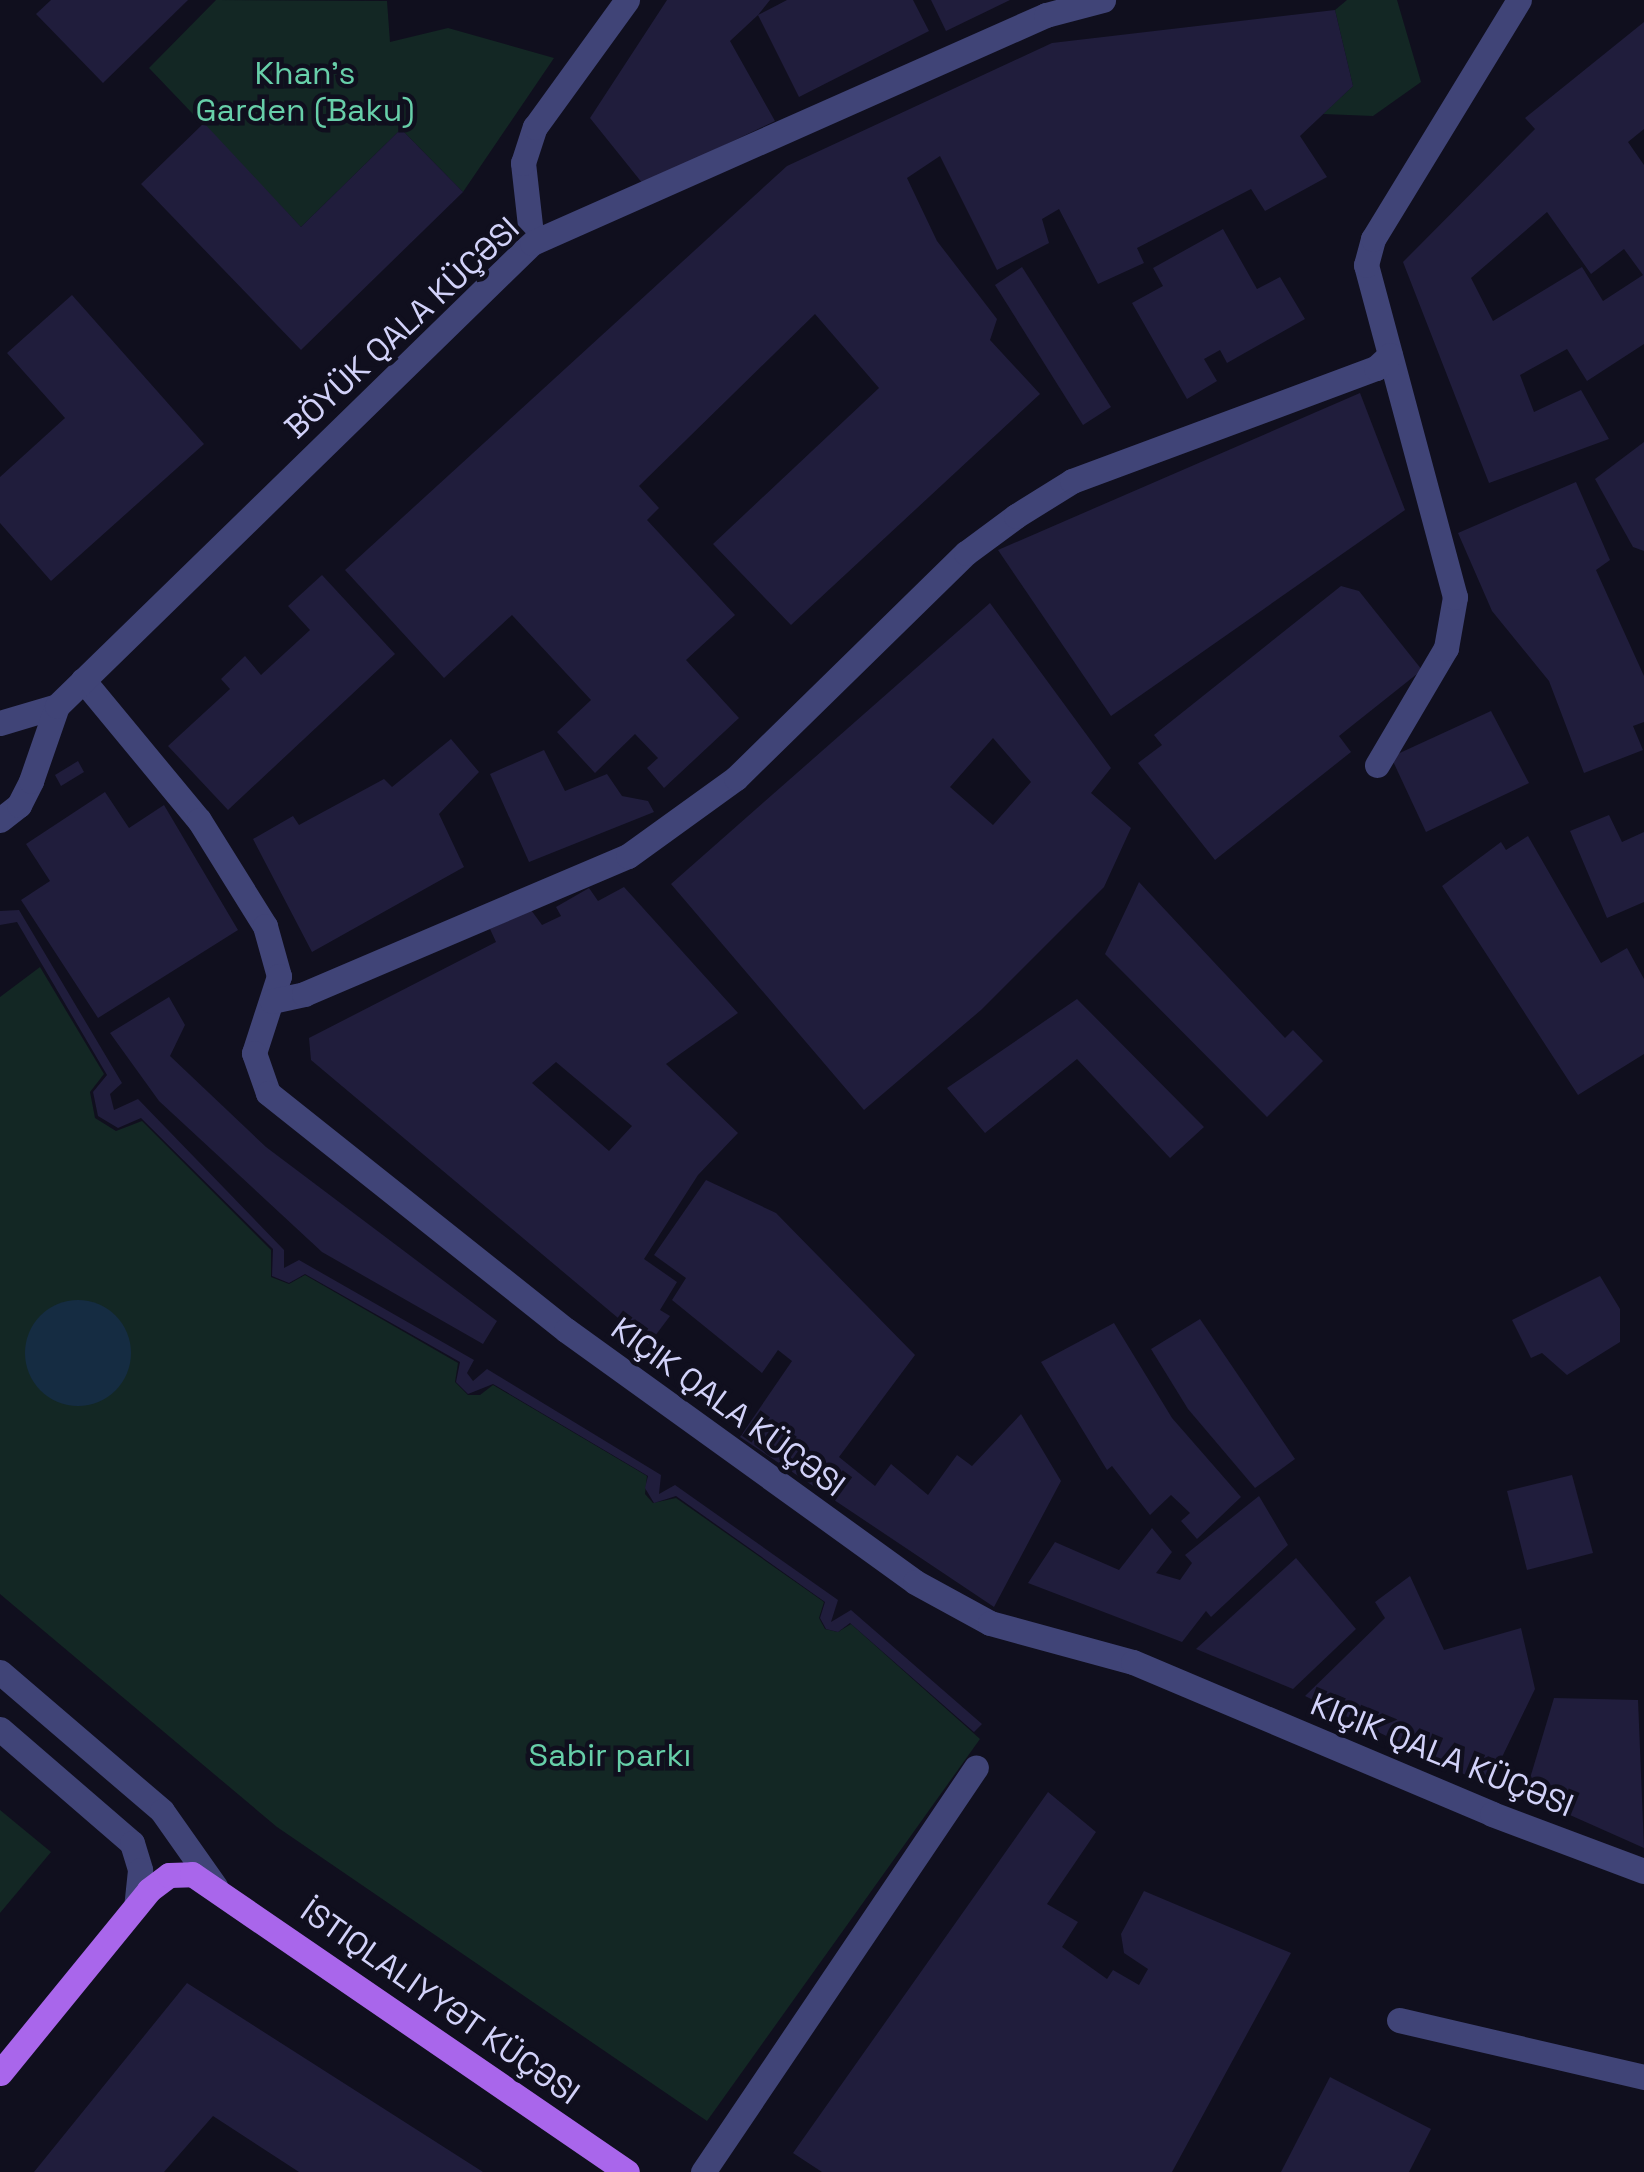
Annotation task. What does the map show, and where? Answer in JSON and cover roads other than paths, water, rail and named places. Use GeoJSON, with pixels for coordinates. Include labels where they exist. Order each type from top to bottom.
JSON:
{"type":"FeatureCollection","features":[{"type":"Feature","properties":{"kind":"main road"},"geometry":{"type":"LineString","coordinates":[[0,2072],[133,1910],[169,1875],[192,1874],[215,1886]]}},
{"type":"Feature","properties":{"kind":"main road","name":"İSTIQLALIYYƏT KÜÇƏSI"},"geometry":{"type":"LineString","coordinates":[[215,1886],[627,2172]]}},
{"type":"Feature","properties":{"kind":"street"},"geometry":{"type":"LineString","coordinates":[[532,243],[523,163],[535,127],[627,0]]}},
{"type":"Feature","properties":{"kind":"street","name":"BÖYÜK QALA KÜÇƏSI"},"geometry":{"type":"LineString","coordinates":[[57,706],[532,243],[1046,16],[1103,0]]}},
{"type":"Feature","properties":{"kind":"street"},"geometry":{"type":"LineString","coordinates":[[1377,765],[1446,648],[1454,598],[1366,265],[1373,238],[1519,0]]}},
{"type":"Feature","properties":{"kind":"street"},"geometry":{"type":"LineString","coordinates":[[272,1001],[304,994],[628,856],[736,778],[966,553],[1016,516],[1072,480],[1376,368],[1390,355]]}},
{"type":"Feature","properties":{"kind":"street","name":"KIÇIK QALA KÜÇƏSI"},"geometry":{"type":"LineString","coordinates":[[83,680],[223,853],[276,953],[272,1001],[257,1036],[256,1072],[285,1112],[566,1330],[914,1582],[990,1623],[1133,1662],[1492,1814],[1644,1871]]}},
{"type":"Feature","properties":{"kind":"street"},"geometry":{"type":"LineString","coordinates":[[0,723],[57,706]]}},
{"type":"Feature","properties":{"kind":"street"},"geometry":{"type":"LineString","coordinates":[[0,820],[19,805],[31,781],[57,706]]}},
{"type":"Feature","properties":{"kind":"street"},"geometry":{"type":"LineString","coordinates":[[0,1672],[162,1811],[215,1886]]}},
{"type":"Feature","properties":{"kind":"street"},"geometry":{"type":"LineString","coordinates":[[0,1728],[132,1843],[140,1870],[133,1910]]}},
{"type":"Feature","properties":{"kind":"street"},"geometry":{"type":"LineString","coordinates":[[702,2172],[976,1768]]}},
{"type":"Feature","properties":{"kind":"street"},"geometry":{"type":"LineString","coordinates":[[1399,2020],[1644,2077]]}},
{"type":"Feature","properties":{"kind":"water"},"geometry":{"type":"Polygon","coordinates":[[[78,1300],[98,1304],[115,1316],[127,1333],[131,1353],[127,1373],[115,1390],[98,1402],[78,1406],[58,1402],[41,1390],[29,1373],[25,1353],[29,1333],[41,1316],[58,1304],[78,1300]]]}},
{"type":"Feature","properties":{"kind":"park label","name":"Khan's Garden (Baku)"},"geometry":{"type":"Point","coordinates":[305,92]}},
{"type":"Feature","properties":{"kind":"park label","name":"Sabir parkı"},"geometry":{"type":"Point","coordinates":[610,1755]}}]}
